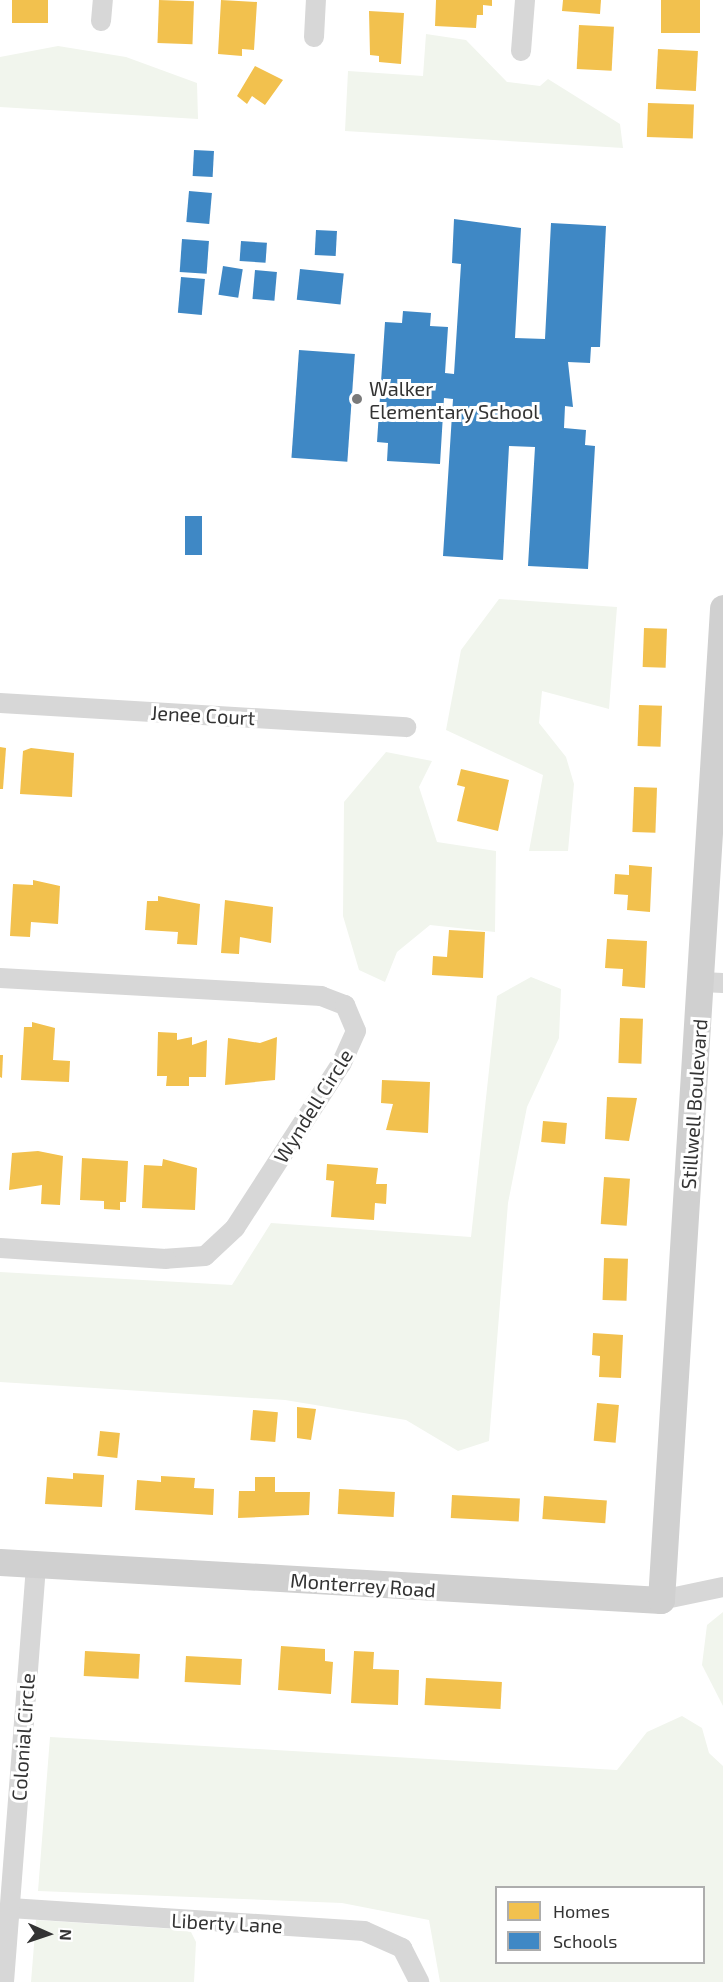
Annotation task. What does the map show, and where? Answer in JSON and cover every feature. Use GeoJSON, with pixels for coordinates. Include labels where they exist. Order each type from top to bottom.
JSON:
{"type":"FeatureCollection","features":[{"type":"Feature","properties":{"kind":"street"},"geometry":{"type":"LineString","coordinates":[[101,21],[103,0]]}},
{"type":"Feature","properties":{"kind":"street"},"geometry":{"type":"LineString","coordinates":[[314,37],[316,0]]}},
{"type":"Feature","properties":{"kind":"street"},"geometry":{"type":"LineString","coordinates":[[521,51],[525,0]]}},
{"type":"Feature","properties":{"kind":"street","name":"Stillwell Boulevard"},"geometry":{"type":"LineString","coordinates":[[661,1600],[712,982],[723,618]]}},
{"type":"Feature","properties":{"kind":"street","name":"Jenee Court"},"geometry":{"type":"LineString","coordinates":[[0,703],[406,727]]}},
{"type":"Feature","properties":{"kind":"street","name":"Wyndell Circle"},"geometry":{"type":"LineString","coordinates":[[0,978],[321,996],[345,1005],[356,1031],[341,1064],[234,1228],[205,1256],[166,1259],[0,1248]]}},
{"type":"Feature","properties":{"kind":"street","name":"Monterrey Road"},"geometry":{"type":"LineString","coordinates":[[0,1562],[661,1600],[723,1587]]}},
{"type":"Feature","properties":{"kind":"street","name":"Colonial Circle"},"geometry":{"type":"LineString","coordinates":[[4,1982],[36,1564]]}},
{"type":"Feature","properties":{"kind":"street","name":"Liberty Lane"},"geometry":{"type":"LineString","coordinates":[[10,1908],[364,1931],[402,1948],[419,1982]]}},
{"type":"Feature","properties":{"kind":"shaded area"},"geometry":{"type":"Polygon","coordinates":[[[426,34],[466,40],[507,82],[540,86],[548,79],[620,124],[623,148],[345,131],[348,71],[423,76],[426,34]]]}},
{"type":"Feature","properties":{"kind":"shaded area"},"geometry":{"type":"Polygon","coordinates":[[[58,46],[126,57],[197,83],[198,119],[0,107],[0,57],[58,46]]]}},
{"type":"Feature","properties":{"kind":"shaded area"},"geometry":{"type":"Polygon","coordinates":[[[499,599],[617,607],[609,709],[542,691],[539,723],[566,757],[574,784],[568,851],[529,851],[543,775],[446,730],[461,650],[499,599]]]}},
{"type":"Feature","properties":{"kind":"shaded area"},"geometry":{"type":"Polygon","coordinates":[[[386,752],[432,761],[419,787],[437,842],[496,851],[495,932],[430,925],[397,952],[385,982],[359,970],[343,916],[344,802],[386,752]]]}},
{"type":"Feature","properties":{"kind":"shaded area"},"geometry":{"type":"Polygon","coordinates":[[[531,977],[561,989],[559,1038],[527,1107],[508,1203],[489,1441],[458,1451],[406,1420],[285,1400],[0,1382],[0,1272],[232,1285],[271,1223],[471,1237],[497,996],[531,977]]]}},
{"type":"Feature","properties":{"kind":"shaded area"},"geometry":{"type":"Polygon","coordinates":[[[723,1612],[723,1706],[702,1665],[707,1625],[723,1612]]]}},
{"type":"Feature","properties":{"kind":"shaded area"},"geometry":{"type":"Polygon","coordinates":[[[682,1716],[702,1728],[709,1753],[723,1766],[723,1982],[440,1982],[429,1920],[342,1903],[38,1891],[50,1737],[617,1770],[647,1732],[682,1716]]]}},
{"type":"Feature","properties":{"kind":"shaded area"},"geometry":{"type":"Polygon","coordinates":[[[36,1920],[190,1930],[196,1942],[194,1982],[31,1982],[36,1920]]]}},
{"type":"Feature","properties":{"kind":"building: Homes"},"geometry":{"type":"Polygon","coordinates":[[[12,0],[48,0],[48,23],[12,23],[12,0]]]}},
{"type":"Feature","properties":{"kind":"building: Homes"},"geometry":{"type":"Polygon","coordinates":[[[159,0],[194,1],[192,44],[157,43],[159,0]]]}},
{"type":"Feature","properties":{"kind":"building: Homes"},"geometry":{"type":"Polygon","coordinates":[[[221,0],[257,2],[254,50],[242,49],[242,56],[218,54],[221,0]]]}},
{"type":"Feature","properties":{"kind":"building: Homes"},"geometry":{"type":"Polygon","coordinates":[[[436,0],[492,0],[492,6],[483,5],[483,15],[477,15],[476,28],[435,26],[436,0]]]}},
{"type":"Feature","properties":{"kind":"building: Homes"},"geometry":{"type":"Polygon","coordinates":[[[563,0],[601,0],[600,14],[562,11],[563,0]]]}},
{"type":"Feature","properties":{"kind":"building: Homes"},"geometry":{"type":"Polygon","coordinates":[[[661,0],[700,0],[700,33],[661,33],[661,0]]]}},
{"type":"Feature","properties":{"kind":"building: Homes"},"geometry":{"type":"Polygon","coordinates":[[[369,11],[404,13],[401,64],[379,62],[379,56],[370,55],[369,11]]]}},
{"type":"Feature","properties":{"kind":"building: Homes"},"geometry":{"type":"Polygon","coordinates":[[[579,25],[614,27],[612,71],[577,69],[579,25]]]}},
{"type":"Feature","properties":{"kind":"building: Homes"},"geometry":{"type":"Polygon","coordinates":[[[658,49],[698,51],[696,91],[656,89],[658,49]]]}},
{"type":"Feature","properties":{"kind":"building: Homes"},"geometry":{"type":"Polygon","coordinates":[[[255,66],[283,80],[265,105],[252,96],[247,104],[237,96],[255,66]]]}},
{"type":"Feature","properties":{"kind":"building: Homes"},"geometry":{"type":"Polygon","coordinates":[[[648,103],[694,105],[693,139],[647,137],[648,103]]]}},
{"type":"Feature","properties":{"kind":"building: Homes"},"geometry":{"type":"Polygon","coordinates":[[[644,628],[667,629],[666,668],[643,667],[644,628]]]}},
{"type":"Feature","properties":{"kind":"building: Homes"},"geometry":{"type":"Polygon","coordinates":[[[639,705],[662,706],[661,747],[638,746],[639,705]]]}},
{"type":"Feature","properties":{"kind":"building: Homes"},"geometry":{"type":"Polygon","coordinates":[[[0,747],[6,748],[3,789],[0,789],[0,747]]]}},
{"type":"Feature","properties":{"kind":"building: Homes"},"geometry":{"type":"Polygon","coordinates":[[[31,748],[74,753],[72,797],[20,794],[23,751],[31,748]]]}},
{"type":"Feature","properties":{"kind":"building: Homes"},"geometry":{"type":"Polygon","coordinates":[[[461,769],[509,780],[498,831],[457,821],[465,787],[457,785],[461,769]]]}},
{"type":"Feature","properties":{"kind":"building: Homes"},"geometry":{"type":"Polygon","coordinates":[[[634,787],[657,788],[655,833],[632,832],[634,787]]]}},
{"type":"Feature","properties":{"kind":"building: Homes"},"geometry":{"type":"Polygon","coordinates":[[[629,865],[652,867],[650,912],[627,910],[628,895],[614,894],[615,874],[629,875],[629,865]]]}},
{"type":"Feature","properties":{"kind":"building: Homes"},"geometry":{"type":"Polygon","coordinates":[[[33,880],[60,886],[58,924],[31,922],[30,937],[10,936],[13,884],[33,885],[33,880]]]}},
{"type":"Feature","properties":{"kind":"building: Homes"},"geometry":{"type":"Polygon","coordinates":[[[158,896],[200,904],[197,945],[177,944],[178,932],[145,930],[147,901],[158,901],[158,896]]]}},
{"type":"Feature","properties":{"kind":"building: Homes"},"geometry":{"type":"Polygon","coordinates":[[[225,900],[273,907],[271,943],[240,937],[239,954],[221,953],[225,900]]]}},
{"type":"Feature","properties":{"kind":"building: Homes"},"geometry":{"type":"Polygon","coordinates":[[[449,930],[485,932],[483,978],[432,975],[433,956],[447,957],[449,930]]]}},
{"type":"Feature","properties":{"kind":"building: Homes"},"geometry":{"type":"Polygon","coordinates":[[[607,939],[647,941],[645,988],[622,986],[623,969],[605,968],[607,939]]]}},
{"type":"Feature","properties":{"kind":"building: Homes"},"geometry":{"type":"Polygon","coordinates":[[[620,1018],[643,1019],[641,1064],[618,1063],[620,1018]]]}},
{"type":"Feature","properties":{"kind":"building: Homes"},"geometry":{"type":"Polygon","coordinates":[[[32,1022],[55,1028],[53,1060],[70,1061],[69,1082],[21,1080],[24,1027],[32,1027],[32,1022]]]}},
{"type":"Feature","properties":{"kind":"building: Homes"},"geometry":{"type":"Polygon","coordinates":[[[158,1032],[177,1033],[177,1040],[192,1037],[192,1045],[207,1040],[206,1077],[189,1077],[189,1086],[166,1086],[167,1076],[157,1076],[158,1032]]]}},
{"type":"Feature","properties":{"kind":"building: Homes"},"geometry":{"type":"Polygon","coordinates":[[[277,1037],[275,1080],[225,1085],[228,1038],[260,1043],[277,1037]]]}},
{"type":"Feature","properties":{"kind":"building: Homes"},"geometry":{"type":"Polygon","coordinates":[[[0,1055],[3,1055],[2,1078],[0,1077],[0,1055]]]}},
{"type":"Feature","properties":{"kind":"building: Homes"},"geometry":{"type":"Polygon","coordinates":[[[382,1080],[430,1082],[428,1133],[386,1130],[393,1104],[381,1103],[382,1080]]]}},
{"type":"Feature","properties":{"kind":"building: Homes"},"geometry":{"type":"Polygon","coordinates":[[[607,1097],[637,1098],[629,1141],[605,1139],[607,1097]]]}},
{"type":"Feature","properties":{"kind":"building: Homes"},"geometry":{"type":"Polygon","coordinates":[[[543,1121],[567,1123],[565,1144],[541,1142],[543,1121]]]}},
{"type":"Feature","properties":{"kind":"building: Homes"},"geometry":{"type":"Polygon","coordinates":[[[38,1151],[63,1156],[60,1205],[41,1204],[42,1185],[9,1190],[12,1153],[38,1151]]]}},
{"type":"Feature","properties":{"kind":"building: Homes"},"geometry":{"type":"Polygon","coordinates":[[[82,1158],[128,1161],[126,1202],[120,1202],[120,1210],[104,1209],[104,1201],[80,1200],[82,1158]]]}},
{"type":"Feature","properties":{"kind":"building: Homes"},"geometry":{"type":"Polygon","coordinates":[[[163,1159],[197,1168],[195,1210],[142,1208],[144,1165],[162,1166],[163,1159]]]}},
{"type":"Feature","properties":{"kind":"building: Homes"},"geometry":{"type":"Polygon","coordinates":[[[327,1164],[378,1168],[376,1184],[387,1184],[386,1204],[375,1203],[374,1220],[331,1217],[334,1181],[326,1180],[327,1164]]]}},
{"type":"Feature","properties":{"kind":"building: Homes"},"geometry":{"type":"Polygon","coordinates":[[[604,1177],[630,1179],[627,1226],[601,1224],[604,1177]]]}},
{"type":"Feature","properties":{"kind":"building: Homes"},"geometry":{"type":"Polygon","coordinates":[[[604,1258],[628,1259],[627,1301],[603,1300],[604,1258]]]}},
{"type":"Feature","properties":{"kind":"building: Homes"},"geometry":{"type":"Polygon","coordinates":[[[593,1333],[623,1335],[621,1378],[599,1377],[600,1356],[592,1355],[593,1333]]]}},
{"type":"Feature","properties":{"kind":"building: Homes"},"geometry":{"type":"Polygon","coordinates":[[[597,1403],[619,1405],[616,1443],[594,1441],[597,1403]]]}},
{"type":"Feature","properties":{"kind":"building: Homes"},"geometry":{"type":"Polygon","coordinates":[[[297,1407],[316,1409],[311,1440],[297,1438],[297,1407]]]}},
{"type":"Feature","properties":{"kind":"building: Homes"},"geometry":{"type":"Polygon","coordinates":[[[253,1410],[278,1412],[275,1442],[250,1440],[253,1410]]]}},
{"type":"Feature","properties":{"kind":"building: Homes"},"geometry":{"type":"Polygon","coordinates":[[[100,1431],[120,1433],[117,1458],[97,1456],[100,1431]]]}},
{"type":"Feature","properties":{"kind":"building: Homes"},"geometry":{"type":"Polygon","coordinates":[[[73,1473],[104,1475],[102,1507],[45,1504],[47,1477],[73,1479],[73,1473]]]}},
{"type":"Feature","properties":{"kind":"building: Homes"},"geometry":{"type":"Polygon","coordinates":[[[161,1476],[195,1478],[194,1488],[214,1489],[213,1515],[135,1510],[137,1480],[161,1482],[161,1476]]]}},
{"type":"Feature","properties":{"kind":"building: Homes"},"geometry":{"type":"Polygon","coordinates":[[[255,1477],[275,1477],[275,1492],[310,1492],[309,1515],[238,1518],[239,1491],[255,1491],[255,1477]]]}},
{"type":"Feature","properties":{"kind":"building: Homes"},"geometry":{"type":"Polygon","coordinates":[[[339,1489],[395,1492],[394,1517],[338,1514],[339,1489]]]}},
{"type":"Feature","properties":{"kind":"building: Homes"},"geometry":{"type":"Polygon","coordinates":[[[452,1495],[520,1499],[519,1522],[451,1518],[452,1495]]]}},
{"type":"Feature","properties":{"kind":"building: Homes"},"geometry":{"type":"Polygon","coordinates":[[[544,1496],[607,1500],[605,1523],[542,1519],[544,1496]]]}},
{"type":"Feature","properties":{"kind":"building: Homes"},"geometry":{"type":"Polygon","coordinates":[[[281,1646],[325,1649],[325,1661],[333,1662],[331,1694],[278,1690],[281,1646]]]}},
{"type":"Feature","properties":{"kind":"building: Homes"},"geometry":{"type":"Polygon","coordinates":[[[85,1651],[140,1654],[139,1679],[84,1676],[85,1651]]]}},
{"type":"Feature","properties":{"kind":"building: Homes"},"geometry":{"type":"Polygon","coordinates":[[[354,1651],[374,1652],[373,1669],[399,1670],[398,1705],[351,1703],[354,1651]]]}},
{"type":"Feature","properties":{"kind":"building: Homes"},"geometry":{"type":"Polygon","coordinates":[[[186,1656],[242,1659],[241,1685],[185,1682],[186,1656]]]}},
{"type":"Feature","properties":{"kind":"building: Homes"},"geometry":{"type":"Polygon","coordinates":[[[426,1678],[502,1682],[500,1709],[425,1705],[426,1678]]]}},
{"type":"Feature","properties":{"kind":"building: Schools"},"geometry":{"type":"Polygon","coordinates":[[[194,150],[214,151],[213,177],[193,176],[194,150]]]}},
{"type":"Feature","properties":{"kind":"building: Schools"},"geometry":{"type":"Polygon","coordinates":[[[189,191],[212,193],[209,224],[186,222],[189,191]]]}},
{"type":"Feature","properties":{"kind":"building: Schools"},"geometry":{"type":"Polygon","coordinates":[[[454,219],[521,228],[515,338],[545,339],[551,223],[606,226],[600,347],[591,347],[590,363],[568,362],[573,407],[565,406],[564,428],[586,430],[585,445],[595,446],[588,569],[528,566],[535,447],[509,446],[503,560],[443,556],[453,399],[444,398],[440,464],[387,461],[388,443],[377,442],[385,322],[402,323],[403,311],[431,313],[430,326],[448,327],[445,373],[454,374],[461,264],[452,263],[454,219]]]}},
{"type":"Feature","properties":{"kind":"building: Schools"},"geometry":{"type":"Polygon","coordinates":[[[316,230],[337,231],[336,256],[315,255],[316,230]]]}},
{"type":"Feature","properties":{"kind":"building: Schools"},"geometry":{"type":"Polygon","coordinates":[[[182,239],[209,241],[207,274],[180,272],[182,239]]]}},
{"type":"Feature","properties":{"kind":"building: Schools"},"geometry":{"type":"Polygon","coordinates":[[[241,241],[267,243],[266,263],[240,261],[241,241]]]}},
{"type":"Feature","properties":{"kind":"building: Schools"},"geometry":{"type":"Polygon","coordinates":[[[223,266],[243,269],[238,298],[218,295],[223,266]]]}},
{"type":"Feature","properties":{"kind":"building: Schools"},"geometry":{"type":"Polygon","coordinates":[[[300,269],[344,274],[341,304],[297,300],[300,269]]]}},
{"type":"Feature","properties":{"kind":"building: Schools"},"geometry":{"type":"Polygon","coordinates":[[[255,270],[277,272],[274,301],[252,299],[255,270]]]}},
{"type":"Feature","properties":{"kind":"building: Schools"},"geometry":{"type":"Polygon","coordinates":[[[181,277],[205,279],[202,315],[178,313],[181,277]]]}},
{"type":"Feature","properties":{"kind":"building: Schools"},"geometry":{"type":"Polygon","coordinates":[[[299,350],[355,354],[347,462],[291,458],[299,350]]]}},
{"type":"Feature","properties":{"kind":"building: Schools"},"geometry":{"type":"Polygon","coordinates":[[[185,516],[202,516],[202,555],[185,555],[185,516]]]}},
{"type":"Feature","properties":{"kind":"place","name":"Walker Elementary School"},"geometry":{"type":"Point","coordinates":[357,399]}}]}
